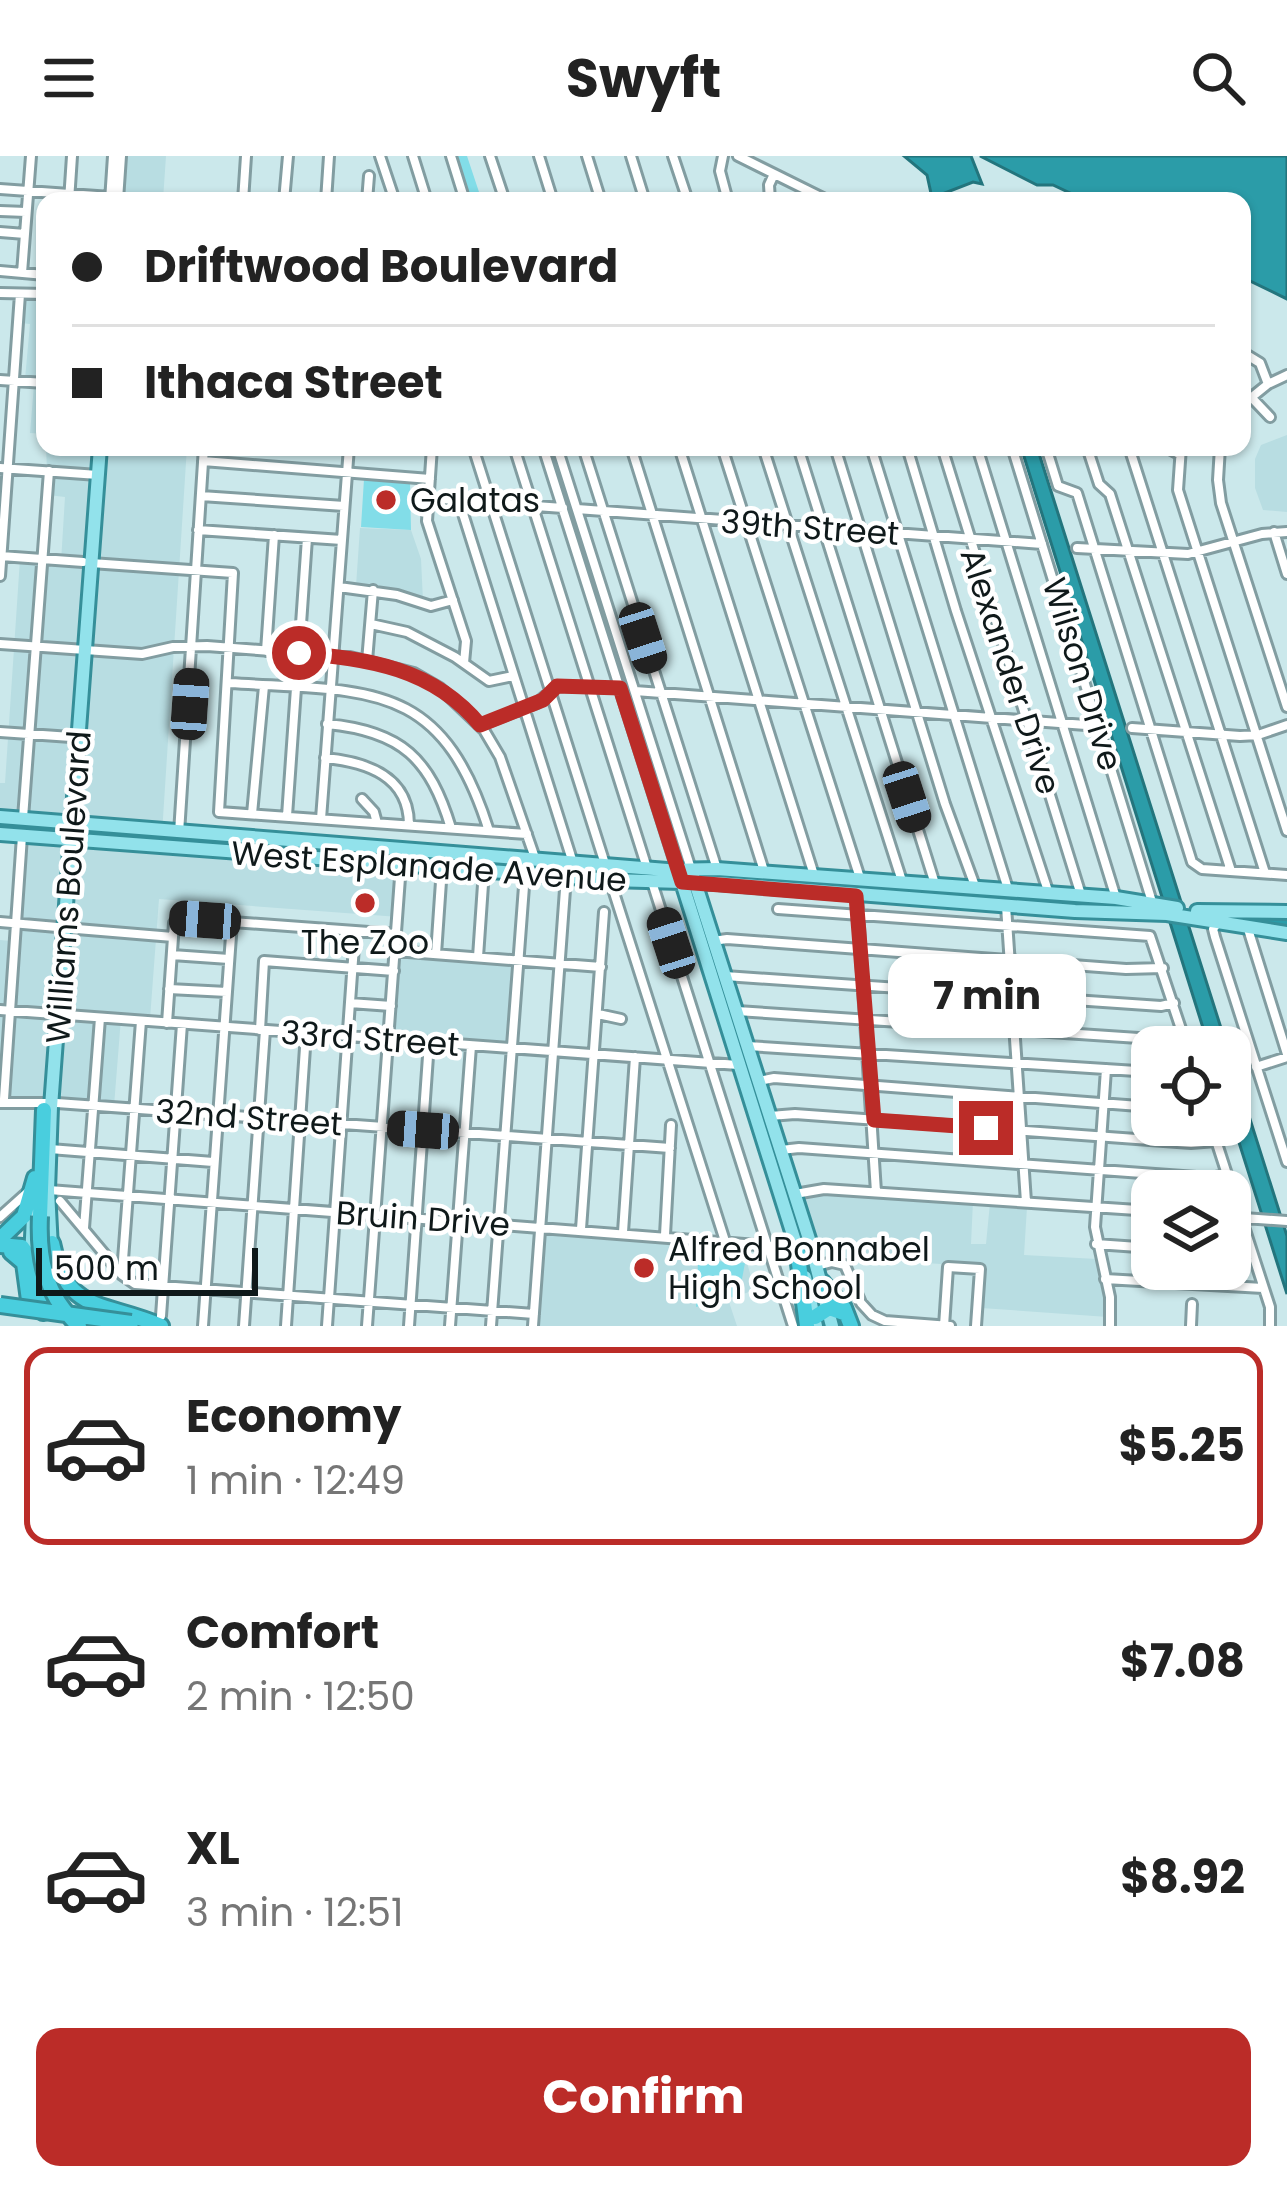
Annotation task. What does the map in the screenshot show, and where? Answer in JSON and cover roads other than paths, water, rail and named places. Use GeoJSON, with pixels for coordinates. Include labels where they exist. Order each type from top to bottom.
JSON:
{"type":"FeatureCollection","features":[{"type":"Feature","properties":{"kind":"highway"},"geometry":{"type":"LineString","coordinates":[[46,1106],[39,1237],[45,1276],[57,1301],[79,1326]]}},
{"type":"Feature","properties":{"kind":"highway"},"geometry":{"type":"LineString","coordinates":[[37,1312],[38,1269],[0,1245],[21,1221],[39,1186]]}},
{"type":"Feature","properties":{"kind":"highway"},"geometry":{"type":"LineString","coordinates":[[52,1243],[60,1275],[73,1292],[157,1323]]}},
{"type":"Feature","properties":{"kind":"highway"},"geometry":{"type":"LineString","coordinates":[[811,1262],[817,1319],[849,1320]]}},
{"type":"Feature","properties":{"kind":"highway"},"geometry":{"type":"LineString","coordinates":[[811,1262],[849,1320]]}},
{"type":"Feature","properties":{"kind":"highway"},"geometry":{"type":"LineString","coordinates":[[0,1305],[123,1324],[157,1323]]}},
{"type":"Feature","properties":{"kind":"highway"},"geometry":{"type":"LineString","coordinates":[[0,1305],[123,1324]]}},
{"type":"Feature","properties":{"kind":"main road","name":"Williams Boulevard"},"geometry":{"type":"LineString","coordinates":[[28,1259],[50,1149],[46,1106],[67,839],[63,822],[75,739],[95,456]]}},
{"type":"Feature","properties":{"kind":"main road","name":"Williams Boulevard"},"geometry":{"type":"LineString","coordinates":[[63,822],[76,768],[73,712],[89,597],[87,512],[94,475]]}},
{"type":"Feature","properties":{"kind":"main road","name":"West Esplanade Avenue"},"geometry":{"type":"LineString","coordinates":[[0,818],[308,844],[525,873],[605,865],[672,876],[717,869],[856,896],[1075,911],[1161,907]]}},
{"type":"Feature","properties":{"kind":"main road"},"geometry":{"type":"LineString","coordinates":[[63,822],[57,830],[67,839],[80,828],[104,826]]}},
{"type":"Feature","properties":{"kind":"main road","name":"West Esplanade Avenue"},"geometry":{"type":"LineString","coordinates":[[0,834],[442,867],[535,860],[610,880],[814,876],[1117,898],[1286,936]]}},
{"type":"Feature","properties":{"kind":"main road","name":"Williams Boulevard"},"geometry":{"type":"LineString","coordinates":[[55,1014],[63,956],[59,894],[67,839]]}},
{"type":"Feature","properties":{"kind":"main road"},"geometry":{"type":"LineString","coordinates":[[260,853],[251,844],[284,842]]}},
{"type":"Feature","properties":{"kind":"main road"},"geometry":{"type":"LineString","coordinates":[[296,855],[313,854],[308,844]]}},
{"type":"Feature","properties":{"kind":"main road"},"geometry":{"type":"LineString","coordinates":[[672,876],[720,961],[746,1056],[770,1116],[769,1135]]}},
{"type":"Feature","properties":{"kind":"main road"},"geometry":{"type":"LineString","coordinates":[[899,898],[913,893],[906,883]]}},
{"type":"Feature","properties":{"kind":"main road"},"geometry":{"type":"LineString","coordinates":[[925,900],[920,890],[933,885]]}},
{"type":"Feature","properties":{"kind":"main road"},"geometry":{"type":"LineString","coordinates":[[1050,910],[1060,902],[1051,893]]}},
{"type":"Feature","properties":{"kind":"main road"},"geometry":{"type":"LineString","coordinates":[[1075,911],[1066,902],[1077,895]]}},
{"type":"Feature","properties":{"kind":"main road"},"geometry":{"type":"LineString","coordinates":[[1219,924],[1219,916],[1228,911]]}},
{"type":"Feature","properties":{"kind":"main road","name":"West Esplanade Avenue"},"geometry":{"type":"LineString","coordinates":[[1188,913],[1287,912]]}},
{"type":"Feature","properties":{"kind":"main road"},"geometry":{"type":"LineString","coordinates":[[705,937],[730,1034],[738,1031],[769,1135],[795,1194],[794,1214]]}},
{"type":"Feature","properties":{"kind":"main road"},"geometry":{"type":"LineString","coordinates":[[779,1159],[779,1190],[794,1214],[811,1262],[817,1319],[832,1326]]}},
{"type":"Feature","properties":{"kind":"main road","name":"Williams Boulevard"},"geometry":{"type":"LineString","coordinates":[[28,1326],[37,1312],[52,1243],[39,1186]]}},
{"type":"Feature","properties":{"kind":"main road"},"geometry":{"type":"LineString","coordinates":[[779,1190],[795,1194]]}},
{"type":"Feature","properties":{"kind":"street"},"geometry":{"type":"LineString","coordinates":[[22,273],[31,156]]}},
{"type":"Feature","properties":{"kind":"street"},"geometry":{"type":"LineString","coordinates":[[69,192],[72,156]]}},
{"type":"Feature","properties":{"kind":"street"},"geometry":{"type":"LineString","coordinates":[[115,192],[117,156]]}},
{"type":"Feature","properties":{"kind":"street"},"geometry":{"type":"LineString","coordinates":[[244,192],[246,156]]}},
{"type":"Feature","properties":{"kind":"street"},"geometry":{"type":"LineString","coordinates":[[285,192],[288,156]]}},
{"type":"Feature","properties":{"kind":"street"},"geometry":{"type":"LineString","coordinates":[[327,192],[329,156]]}},
{"type":"Feature","properties":{"kind":"street"},"geometry":{"type":"LineString","coordinates":[[380,156],[392,192]]}},
{"type":"Feature","properties":{"kind":"street"},"geometry":{"type":"LineString","coordinates":[[413,156],[424,192]]}},
{"type":"Feature","properties":{"kind":"street"},"geometry":{"type":"LineString","coordinates":[[451,156],[462,192]]}},
{"type":"Feature","properties":{"kind":"street"},"geometry":{"type":"LineString","coordinates":[[490,156],[502,192]]}},
{"type":"Feature","properties":{"kind":"street"},"geometry":{"type":"LineString","coordinates":[[539,156],[550,192]]}},
{"type":"Feature","properties":{"kind":"street"},"geometry":{"type":"LineString","coordinates":[[587,156],[598,192]]}},
{"type":"Feature","properties":{"kind":"street"},"geometry":{"type":"LineString","coordinates":[[631,156],[642,192]]}},
{"type":"Feature","properties":{"kind":"street"},"geometry":{"type":"LineString","coordinates":[[673,156],[685,192]]}},
{"type":"Feature","properties":{"kind":"street"},"geometry":{"type":"LineString","coordinates":[[723,156],[725,192]]}},
{"type":"Feature","properties":{"kind":"street"},"geometry":{"type":"LineString","coordinates":[[738,156],[808,192]]}},
{"type":"Feature","properties":{"kind":"street"},"geometry":{"type":"LineString","coordinates":[[769,192],[774,174]]}},
{"type":"Feature","properties":{"kind":"street"},"geometry":{"type":"LineString","coordinates":[[368,192],[369,176]]}},
{"type":"Feature","properties":{"kind":"street"},"geometry":{"type":"LineString","coordinates":[[0,189],[36,192]]}},
{"type":"Feature","properties":{"kind":"street"},"geometry":{"type":"LineString","coordinates":[[0,211],[26,212]]}},
{"type":"Feature","properties":{"kind":"street"},"geometry":{"type":"LineString","coordinates":[[0,232],[25,234]]}},
{"type":"Feature","properties":{"kind":"street"},"geometry":{"type":"LineString","coordinates":[[0,271],[36,274]]}},
{"type":"Feature","properties":{"kind":"street"},"geometry":{"type":"LineString","coordinates":[[0,293],[36,294]]}},
{"type":"Feature","properties":{"kind":"street"},"geometry":{"type":"LineString","coordinates":[[0,576],[4,468],[20,294]]}},
{"type":"Feature","properties":{"kind":"street"},"geometry":{"type":"LineString","coordinates":[[1251,357],[1261,363],[1268,383]]}},
{"type":"Feature","properties":{"kind":"street"},"geometry":{"type":"LineString","coordinates":[[1270,418],[1251,397],[1287,375]]}},
{"type":"Feature","properties":{"kind":"street"},"geometry":{"type":"LineString","coordinates":[[0,380],[36,382]]}},
{"type":"Feature","properties":{"kind":"street"},"geometry":{"type":"LineString","coordinates":[[179,834],[203,456]]}},
{"type":"Feature","properties":{"kind":"street"},"geometry":{"type":"LineString","coordinates":[[321,819],[348,456]]}},
{"type":"Feature","properties":{"kind":"street"},"geometry":{"type":"LineString","coordinates":[[431,456],[428,521],[468,650],[464,663]]}},
{"type":"Feature","properties":{"kind":"street"},"geometry":{"type":"LineString","coordinates":[[476,456],[605,865]]}},
{"type":"Feature","properties":{"kind":"street"},"geometry":{"type":"LineString","coordinates":[[517,456],[590,687],[672,876]]}},
{"type":"Feature","properties":{"kind":"street"},"geometry":{"type":"LineString","coordinates":[[546,456],[662,822],[709,1063],[793,1326]]}},
{"type":"Feature","properties":{"kind":"street"},"geometry":{"type":"LineString","coordinates":[[560,456],[676,820],[672,876]]}},
{"type":"Feature","properties":{"kind":"street"},"geometry":{"type":"LineString","coordinates":[[586,456],[717,869]]}},
{"type":"Feature","properties":{"kind":"street"},"geometry":{"type":"LineString","coordinates":[[634,456],[767,877]]}},
{"type":"Feature","properties":{"kind":"street"},"geometry":{"type":"LineString","coordinates":[[682,456],[814,876]]}},
{"type":"Feature","properties":{"kind":"street"},"geometry":{"type":"LineString","coordinates":[[725,456],[860,879]]}},
{"type":"Feature","properties":{"kind":"street"},"geometry":{"type":"LineString","coordinates":[[766,456],[906,883]]}},
{"type":"Feature","properties":{"kind":"street"},"geometry":{"type":"LineString","coordinates":[[801,456],[933,885]]}},
{"type":"Feature","properties":{"kind":"street"},"geometry":{"type":"LineString","coordinates":[[838,456],[975,888]]}},
{"type":"Feature","properties":{"kind":"street"},"geometry":{"type":"LineString","coordinates":[[874,456],[1009,890]]}},
{"type":"Feature","properties":{"kind":"street"},"geometry":{"type":"LineString","coordinates":[[910,456],[990,718],[1051,893]]}},
{"type":"Feature","properties":{"kind":"street","name":"Alexander Drive"},"geometry":{"type":"LineString","coordinates":[[945,456],[1077,895]]}},
{"type":"Feature","properties":{"kind":"street"},"geometry":{"type":"LineString","coordinates":[[980,456],[1117,898]]}},
{"type":"Feature","properties":{"kind":"street","name":"Wilson Drive"},"geometry":{"type":"LineString","coordinates":[[1015,456],[1161,907]]}},
{"type":"Feature","properties":{"kind":"street"},"geometry":{"type":"LineString","coordinates":[[1049,456],[1058,486],[1077,494],[1189,856],[1202,869],[1287,875]]}},
{"type":"Feature","properties":{"kind":"street"},"geometry":{"type":"LineString","coordinates":[[1091,456],[1100,484],[1110,494],[1231,871]]}},
{"type":"Feature","properties":{"kind":"street"},"geometry":{"type":"LineString","coordinates":[[1132,456],[1265,873]]}},
{"type":"Feature","properties":{"kind":"street"},"geometry":{"type":"LineString","coordinates":[[1180,456],[1178,490],[1287,831]]}},
{"type":"Feature","properties":{"kind":"street"},"geometry":{"type":"LineString","coordinates":[[1220,456],[1218,487],[1287,707]]}},
{"type":"Feature","properties":{"kind":"street"},"geometry":{"type":"LineString","coordinates":[[203,461],[430,478]]}},
{"type":"Feature","properties":{"kind":"street"},"geometry":{"type":"LineString","coordinates":[[4,468],[94,475]]}},
{"type":"Feature","properties":{"kind":"street"},"geometry":{"type":"LineString","coordinates":[[23,819],[49,471]]}},
{"type":"Feature","properties":{"kind":"street"},"geometry":{"type":"LineString","coordinates":[[201,496],[344,506]]}},
{"type":"Feature","properties":{"kind":"street"},"geometry":{"type":"LineString","coordinates":[[428,498],[562,508]]}},
{"type":"Feature","properties":{"kind":"street"},"geometry":{"type":"LineString","coordinates":[[459,500],[569,870],[533,1326]]}},
{"type":"Feature","properties":{"kind":"street","name":"39th Street"},"geometry":{"type":"LineString","coordinates":[[577,509],[1042,544]]}},
{"type":"Feature","properties":{"kind":"street"},"geometry":{"type":"LineString","coordinates":[[198,530],[342,540]]}},
{"type":"Feature","properties":{"kind":"street"},"geometry":{"type":"LineString","coordinates":[[1274,532],[1287,574]]}},
{"type":"Feature","properties":{"kind":"street"},"geometry":{"type":"LineString","coordinates":[[1077,548],[1199,552],[1287,532]]}},
{"type":"Feature","properties":{"kind":"street"},"geometry":{"type":"LineString","coordinates":[[266,651],[274,535]]}},
{"type":"Feature","properties":{"kind":"street"},"geometry":{"type":"LineString","coordinates":[[299,653],[307,538]]}},
{"type":"Feature","properties":{"kind":"street"},"geometry":{"type":"LineString","coordinates":[[1,556],[233,573],[220,812],[527,835]]}},
{"type":"Feature","properties":{"kind":"street"},"geometry":{"type":"LineString","coordinates":[[579,558],[587,561],[592,556]]}},
{"type":"Feature","properties":{"kind":"street"},"geometry":{"type":"LineString","coordinates":[[588,587],[593,583],[601,586]]}},
{"type":"Feature","properties":{"kind":"street"},"geometry":{"type":"LineString","coordinates":[[339,587],[373,590],[431,606],[453,600]]}},
{"type":"Feature","properties":{"kind":"street"},"geometry":{"type":"LineString","coordinates":[[367,661],[373,590]]}},
{"type":"Feature","properties":{"kind":"street"},"geometry":{"type":"LineString","coordinates":[[370,624],[406,632],[489,681],[513,676]]}},
{"type":"Feature","properties":{"kind":"street"},"geometry":{"type":"LineString","coordinates":[[0,644],[142,655],[193,646],[299,653],[367,661],[427,680],[469,712],[500,757],[535,860]]}},
{"type":"Feature","properties":{"kind":"street"},"geometry":{"type":"LineString","coordinates":[[230,683],[375,696],[434,728],[466,770],[488,831]]}},
{"type":"Feature","properties":{"kind":"street"},"geometry":{"type":"LineString","coordinates":[[480,725],[543,700],[560,685],[620,688]]}},
{"type":"Feature","properties":{"kind":"street"},"geometry":{"type":"LineString","coordinates":[[252,814],[263,686]]}},
{"type":"Feature","properties":{"kind":"street"},"geometry":{"type":"LineString","coordinates":[[287,816],[296,688]]}},
{"type":"Feature","properties":{"kind":"street"},"geometry":{"type":"LineString","coordinates":[[635,691],[1099,726]]}},
{"type":"Feature","properties":{"kind":"street"},"geometry":{"type":"LineString","coordinates":[[328,724],[371,731],[414,756],[440,792],[451,828]]}},
{"type":"Feature","properties":{"kind":"street"},"geometry":{"type":"LineString","coordinates":[[1132,728],[1258,735],[1287,725]]}},
{"type":"Feature","properties":{"kind":"street"},"geometry":{"type":"LineString","coordinates":[[0,732],[75,739]]}},
{"type":"Feature","properties":{"kind":"street"},"geometry":{"type":"LineString","coordinates":[[325,758],[363,764],[388,778],[407,801],[409,825]]}},
{"type":"Feature","properties":{"kind":"street"},"geometry":{"type":"LineString","coordinates":[[646,770],[656,782],[662,774]]}},
{"type":"Feature","properties":{"kind":"street"},"geometry":{"type":"LineString","coordinates":[[362,799],[377,823]]}},
{"type":"Feature","properties":{"kind":"street"},"geometry":{"type":"LineString","coordinates":[[237,838],[238,814]]}},
{"type":"Feature","properties":{"kind":"street"},"geometry":{"type":"LineString","coordinates":[[662,822],[666,815],[676,820]]}},
{"type":"Feature","properties":{"kind":"street"},"geometry":{"type":"LineString","coordinates":[[1,1100],[22,836]]}},
{"type":"Feature","properties":{"kind":"street"},"geometry":{"type":"LineString","coordinates":[[367,1326],[401,864]]}},
{"type":"Feature","properties":{"kind":"street"},"geometry":{"type":"LineString","coordinates":[[478,957],[484,864]]}},
{"type":"Feature","properties":{"kind":"street"},"geometry":{"type":"LineString","coordinates":[[436,954],[442,867]]}},
{"type":"Feature","properties":{"kind":"street"},"geometry":{"type":"LineString","coordinates":[[491,1326],[525,873]]}},
{"type":"Feature","properties":{"kind":"street"},"geometry":{"type":"LineString","coordinates":[[610,880],[725,1241]]}},
{"type":"Feature","properties":{"kind":"street"},"geometry":{"type":"LineString","coordinates":[[856,896],[876,1192]]}},
{"type":"Feature","properties":{"kind":"street"},"geometry":{"type":"LineString","coordinates":[[1006,906],[1026,1202]]}},
{"type":"Feature","properties":{"kind":"street"},"geometry":{"type":"LineString","coordinates":[[778,909],[1153,938],[1180,1026]]}},
{"type":"Feature","properties":{"kind":"street"},"geometry":{"type":"LineString","coordinates":[[581,1229],[604,912]]}},
{"type":"Feature","properties":{"kind":"street"},"geometry":{"type":"LineString","coordinates":[[166,1023],[176,919],[396,934]]}},
{"type":"Feature","properties":{"kind":"street"},"geometry":{"type":"LineString","coordinates":[[0,922],[173,937]]}},
{"type":"Feature","properties":{"kind":"street"},"geometry":{"type":"LineString","coordinates":[[203,1326],[232,922]]}},
{"type":"Feature","properties":{"kind":"street"},"geometry":{"type":"LineString","coordinates":[[1219,924],[1213,929],[1215,938],[1287,1162]]}},
{"type":"Feature","properties":{"kind":"street"},"geometry":{"type":"LineString","coordinates":[[1248,929],[1287,1055],[1256,1067]]}},
{"type":"Feature","properties":{"kind":"street"},"geometry":{"type":"LineString","coordinates":[[327,1326],[355,932]]}},
{"type":"Feature","properties":{"kind":"street"},"geometry":{"type":"LineString","coordinates":[[705,937],[1163,968]]}},
{"type":"Feature","properties":{"kind":"street"},"geometry":{"type":"LineString","coordinates":[[395,951],[601,967]]}},
{"type":"Feature","properties":{"kind":"street"},"geometry":{"type":"LineString","coordinates":[[172,955],[229,959]]}},
{"type":"Feature","properties":{"kind":"street"},"geometry":{"type":"LineString","coordinates":[[244,1326],[264,961],[394,971]]}},
{"type":"Feature","properties":{"kind":"street"},"geometry":{"type":"LineString","coordinates":[[725,976],[1174,1004]]}},
{"type":"Feature","properties":{"kind":"street"},"geometry":{"type":"LineString","coordinates":[[169,989],[226,992]]}},
{"type":"Feature","properties":{"kind":"street"},"geometry":{"type":"LineString","coordinates":[[350,1003],[391,1006]]}},
{"type":"Feature","properties":{"kind":"street","name":"33rd Street"},"geometry":{"type":"LineString","coordinates":[[5,1011],[709,1063],[746,1056],[868,1051],[1131,1071]]}},
{"type":"Feature","properties":{"kind":"street"},"geometry":{"type":"LineString","coordinates":[[736,1011],[1131,1037]]}},
{"type":"Feature","properties":{"kind":"street"},"geometry":{"type":"LineString","coordinates":[[598,1014],[621,1019]]}},
{"type":"Feature","properties":{"kind":"street"},"geometry":{"type":"LineString","coordinates":[[84,1230],[100,1018]]}},
{"type":"Feature","properties":{"kind":"street"},"geometry":{"type":"LineString","coordinates":[[122,1275],[141,1021]]}},
{"type":"Feature","properties":{"kind":"street"},"geometry":{"type":"LineString","coordinates":[[157,1323],[182,1024]]}},
{"type":"Feature","properties":{"kind":"street"},"geometry":{"type":"LineString","coordinates":[[286,1326],[306,1033]]}},
{"type":"Feature","properties":{"kind":"street"},"geometry":{"type":"LineString","coordinates":[[409,1326],[429,1042]]}},
{"type":"Feature","properties":{"kind":"street"},"geometry":{"type":"LineString","coordinates":[[450,1326],[471,1046]]}},
{"type":"Feature","properties":{"kind":"street"},"geometry":{"type":"LineString","coordinates":[[623,1232],[635,1057]]}},
{"type":"Feature","properties":{"kind":"street"},"geometry":{"type":"LineString","coordinates":[[1106,1069],[1096,1244],[1110,1298],[1110,1326]]}},
{"type":"Feature","properties":{"kind":"street"},"geometry":{"type":"LineString","coordinates":[[759,1081],[774,1078],[1131,1105]]}},
{"type":"Feature","properties":{"kind":"street","name":"32nd Street"},"geometry":{"type":"LineString","coordinates":[[1,1100],[670,1148]]}},
{"type":"Feature","properties":{"kind":"street"},"geometry":{"type":"LineString","coordinates":[[770,1116],[1131,1137]]}},
{"type":"Feature","properties":{"kind":"street"},"geometry":{"type":"LineString","coordinates":[[665,1235],[671,1125]]}},
{"type":"Feature","properties":{"kind":"street"},"geometry":{"type":"LineString","coordinates":[[779,1159],[799,1148],[1131,1172]]}},
{"type":"Feature","properties":{"kind":"street"},"geometry":{"type":"LineString","coordinates":[[50,1149],[213,1162]]}},
{"type":"Feature","properties":{"kind":"street"},"geometry":{"type":"LineString","coordinates":[[0,1217],[39,1186]]}},
{"type":"Feature","properties":{"kind":"street","name":"Bruin Drive"},"geometry":{"type":"LineString","coordinates":[[39,1186],[767,1245],[811,1262]]}},
{"type":"Feature","properties":{"kind":"street"},"geometry":{"type":"LineString","coordinates":[[795,1194],[824,1189],[1131,1210]]}},
{"type":"Feature","properties":{"kind":"street"},"geometry":{"type":"LineString","coordinates":[[60,1201],[122,1275],[135,1284],[534,1314]]}},
{"type":"Feature","properties":{"kind":"street"},"geometry":{"type":"LineString","coordinates":[[1251,1218],[1285,1221]]}},
{"type":"Feature","properties":{"kind":"street"},"geometry":{"type":"LineString","coordinates":[[1096,1244],[1131,1246]]}},
{"type":"Feature","properties":{"kind":"street"},"geometry":{"type":"LineString","coordinates":[[1251,1251],[1270,1309],[1270,1326]]}},
{"type":"Feature","properties":{"kind":"street"},"geometry":{"type":"LineString","coordinates":[[811,1262],[845,1265],[861,1303],[875,1318],[947,1326],[948,1268],[980,1269],[976,1326]]}},
{"type":"Feature","properties":{"kind":"street"},"geometry":{"type":"LineString","coordinates":[[1105,1279],[1263,1288]]}},
{"type":"Feature","properties":{"kind":"street"},"geometry":{"type":"LineString","coordinates":[[1191,1326],[1192,1304]]}},
{"type":"Feature","properties":{"kind":"waterway"},"geometry":{"type":"LineString","coordinates":[[492,863],[655,876]]}},
{"type":"Feature","properties":{"kind":"waterway"},"geometry":{"type":"LineString","coordinates":[[783,881],[901,890]]}},
{"type":"Feature","properties":{"kind":"waterway"},"geometry":{"type":"LineString","coordinates":[[934,893],[1046,902]]}},
{"type":"Feature","properties":{"kind":"waterway"},"geometry":{"type":"LineString","coordinates":[[1079,904],[1111,906]]}},
{"type":"Feature","properties":{"kind":"waterway"},"geometry":{"type":"LineString","coordinates":[[1240,920],[1287,923]]}},
{"type":"Feature","properties":{"kind":"place","name":"Galatas"},"geometry":{"type":"Point","coordinates":[386,500]}},
{"type":"Feature","properties":{"kind":"place","name":"The Zoo"},"geometry":{"type":"Point","coordinates":[365,903]}},
{"type":"Feature","properties":{"kind":"place","name":"Alfred Bonnabel High School"},"geometry":{"type":"Point","coordinates":[644,1268]}}]}
